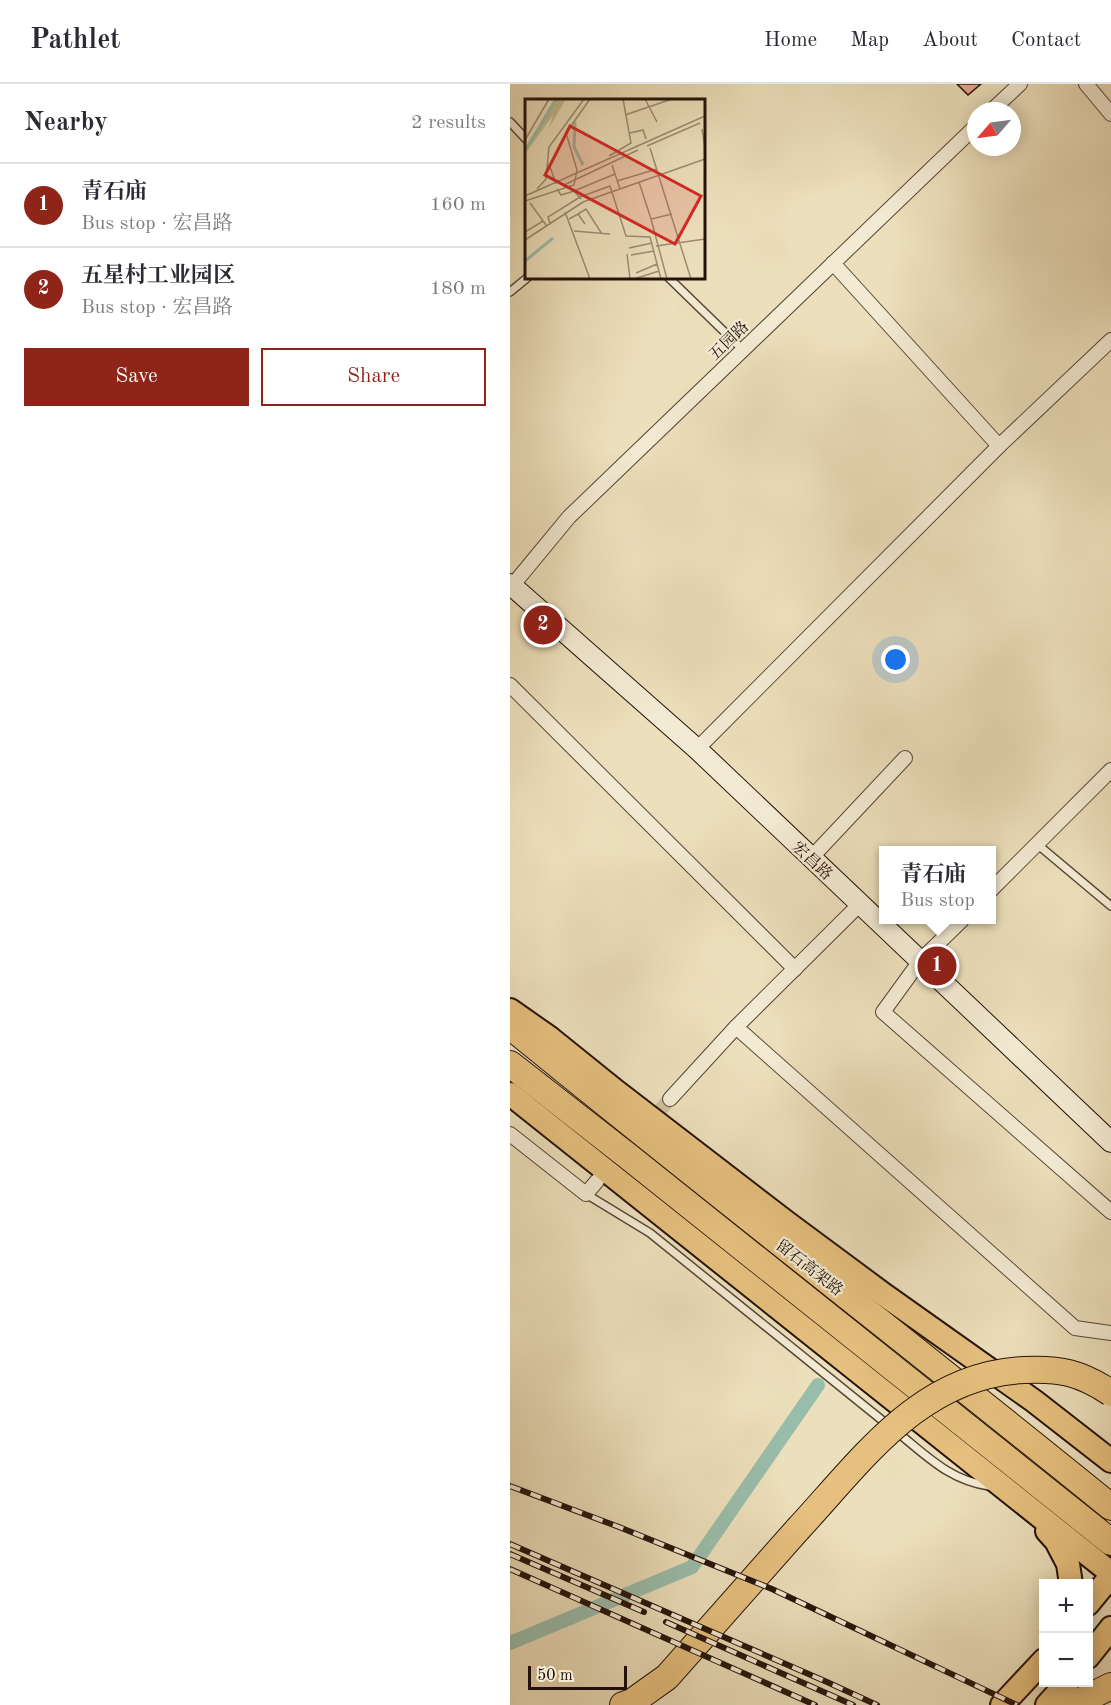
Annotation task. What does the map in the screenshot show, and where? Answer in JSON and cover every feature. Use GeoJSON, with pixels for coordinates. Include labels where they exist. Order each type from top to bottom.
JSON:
{"type":"FeatureCollection","features":[{"type":"Feature","properties":{"kind":"highway","name":"留石高架路"},"geometry":{"type":"LineString","coordinates":[[510,1026],[643,1135],[962,1386],[1111,1507]]}},
{"type":"Feature","properties":{"kind":"highway","name":"留石高架路"},"geometry":{"type":"LineString","coordinates":[[510,1064],[1111,1542]]}},
{"type":"Feature","properties":{"kind":"highway"},"geometry":{"type":"LineString","coordinates":[[623,1705],[632,1702],[667,1677],[870,1450],[898,1422],[919,1407],[947,1390],[972,1379],[1007,1371],[1056,1370],[1078,1375],[1111,1393]]}},
{"type":"Feature","properties":{"kind":"highway"},"geometry":{"type":"LineString","coordinates":[[1073,1705],[1111,1686]]}},
{"type":"Feature","properties":{"kind":"main road"},"geometry":{"type":"LineString","coordinates":[[510,1010],[550,1038],[786,1222],[1034,1401],[1111,1461]]}},
{"type":"Feature","properties":{"kind":"main road"},"geometry":{"type":"LineString","coordinates":[[510,1094],[1111,1574],[1093,1599]]}},
{"type":"Feature","properties":{"kind":"main road"},"geometry":{"type":"LineString","coordinates":[[1012,1494],[1056,1540],[1068,1564],[1070,1579]]}},
{"type":"Feature","properties":{"kind":"main road"},"geometry":{"type":"LineString","coordinates":[[1093,1652],[1111,1628]]}},
{"type":"Feature","properties":{"kind":"main road"},"geometry":{"type":"LineString","coordinates":[[1002,1705],[1039,1664]]}},
{"type":"Feature","properties":{"kind":"main road"},"geometry":{"type":"LineString","coordinates":[[1047,1705],[1064,1687]]}},
{"type":"Feature","properties":{"kind":"street"},"geometry":{"type":"LineString","coordinates":[[1001,102],[1020,84]]}},
{"type":"Feature","properties":{"kind":"street"},"geometry":{"type":"LineString","coordinates":[[1086,84],[1111,114]]}},
{"type":"Feature","properties":{"kind":"street","name":"五园路"},"geometry":{"type":"LineString","coordinates":[[511,587],[569,517],[967,135]]}},
{"type":"Feature","properties":{"kind":"street"},"geometry":{"type":"LineString","coordinates":[[833,263],[999,446]]}},
{"type":"Feature","properties":{"kind":"street"},"geometry":{"type":"LineString","coordinates":[[697,749],[999,446],[1111,340]]}},
{"type":"Feature","properties":{"kind":"street","name":"宏昌路"},"geometry":{"type":"LineString","coordinates":[[511,587],[697,749],[879,922]]}},
{"type":"Feature","properties":{"kind":"street"},"geometry":{"type":"LineString","coordinates":[[510,685],[795,969]]}},
{"type":"Feature","properties":{"kind":"street"},"geometry":{"type":"LineString","coordinates":[[811,858],[905,758]]}},
{"type":"Feature","properties":{"kind":"street"},"geometry":{"type":"LineString","coordinates":[[996,886],[1109,776]]}},
{"type":"Feature","properties":{"kind":"street"},"geometry":{"type":"LineString","coordinates":[[670,1099],[736,1027],[860,904]]}},
{"type":"Feature","properties":{"kind":"street","name":"宏昌路"},"geometry":{"type":"LineString","coordinates":[[881,924],[1111,1142]]}},
{"type":"Feature","properties":{"kind":"street"},"geometry":{"type":"LineString","coordinates":[[958,924],[920,961],[883,1012],[1111,1212]]}},
{"type":"Feature","properties":{"kind":"street"},"geometry":{"type":"LineString","coordinates":[[736,1027],[1075,1328],[1111,1333]]}},
{"type":"Feature","properties":{"kind":"street"},"geometry":{"type":"LineString","coordinates":[[510,1134],[586,1194],[597,1181]]}},
{"type":"Feature","properties":{"kind":"lane"},"geometry":{"type":"LineString","coordinates":[[510,123],[525,138]]}},
{"type":"Feature","properties":{"kind":"lane"},"geometry":{"type":"LineString","coordinates":[[510,292],[525,279]]}},
{"type":"Feature","properties":{"kind":"lane"},"geometry":{"type":"LineString","coordinates":[[670,279],[742,349]]}},
{"type":"Feature","properties":{"kind":"lane"},"geometry":{"type":"LineString","coordinates":[[1037,844],[1111,906]]}},
{"type":"Feature","properties":{"kind":"lane"},"geometry":{"type":"LineString","coordinates":[[586,1194],[650,1233],[949,1473],[973,1484],[1012,1494]]}},
{"type":"Feature","properties":{"kind":"building"},"geometry":{"type":"Polygon","coordinates":[[[957,84],[981,84],[968,95],[957,84]]]}},
{"type":"Feature","properties":{"kind":"waterway"},"geometry":{"type":"LineString","coordinates":[[510,1643],[692,1567],[818,1385]]}},
{"type":"Feature","properties":{"kind":"tunnel"},"geometry":{"type":"LineString","coordinates":[[602,1176],[670,1099]]}},
{"type":"Feature","properties":{"kind":"railway"},"geometry":{"type":"LineString","coordinates":[[510,1486],[772,1589],[1017,1705]]}},
{"type":"Feature","properties":{"kind":"railway"},"geometry":{"type":"LineString","coordinates":[[510,1544],[877,1705]]}},
{"type":"Feature","properties":{"kind":"railway"},"geometry":{"type":"LineString","coordinates":[[510,1554],[644,1612]]}},
{"type":"Feature","properties":{"kind":"railway"},"geometry":{"type":"LineString","coordinates":[[510,1569],[815,1705]]}},
{"type":"Feature","properties":{"kind":"railway"},"geometry":{"type":"LineString","coordinates":[[666,1622],[853,1705]]}},
{"type":"Feature","properties":{"kind":"place","name":"五星村工业园区"},"geometry":{"type":"Point","coordinates":[543,625]}},
{"type":"Feature","properties":{"kind":"place","name":"青石庙"},"geometry":{"type":"Point","coordinates":[937,966]}}]}
